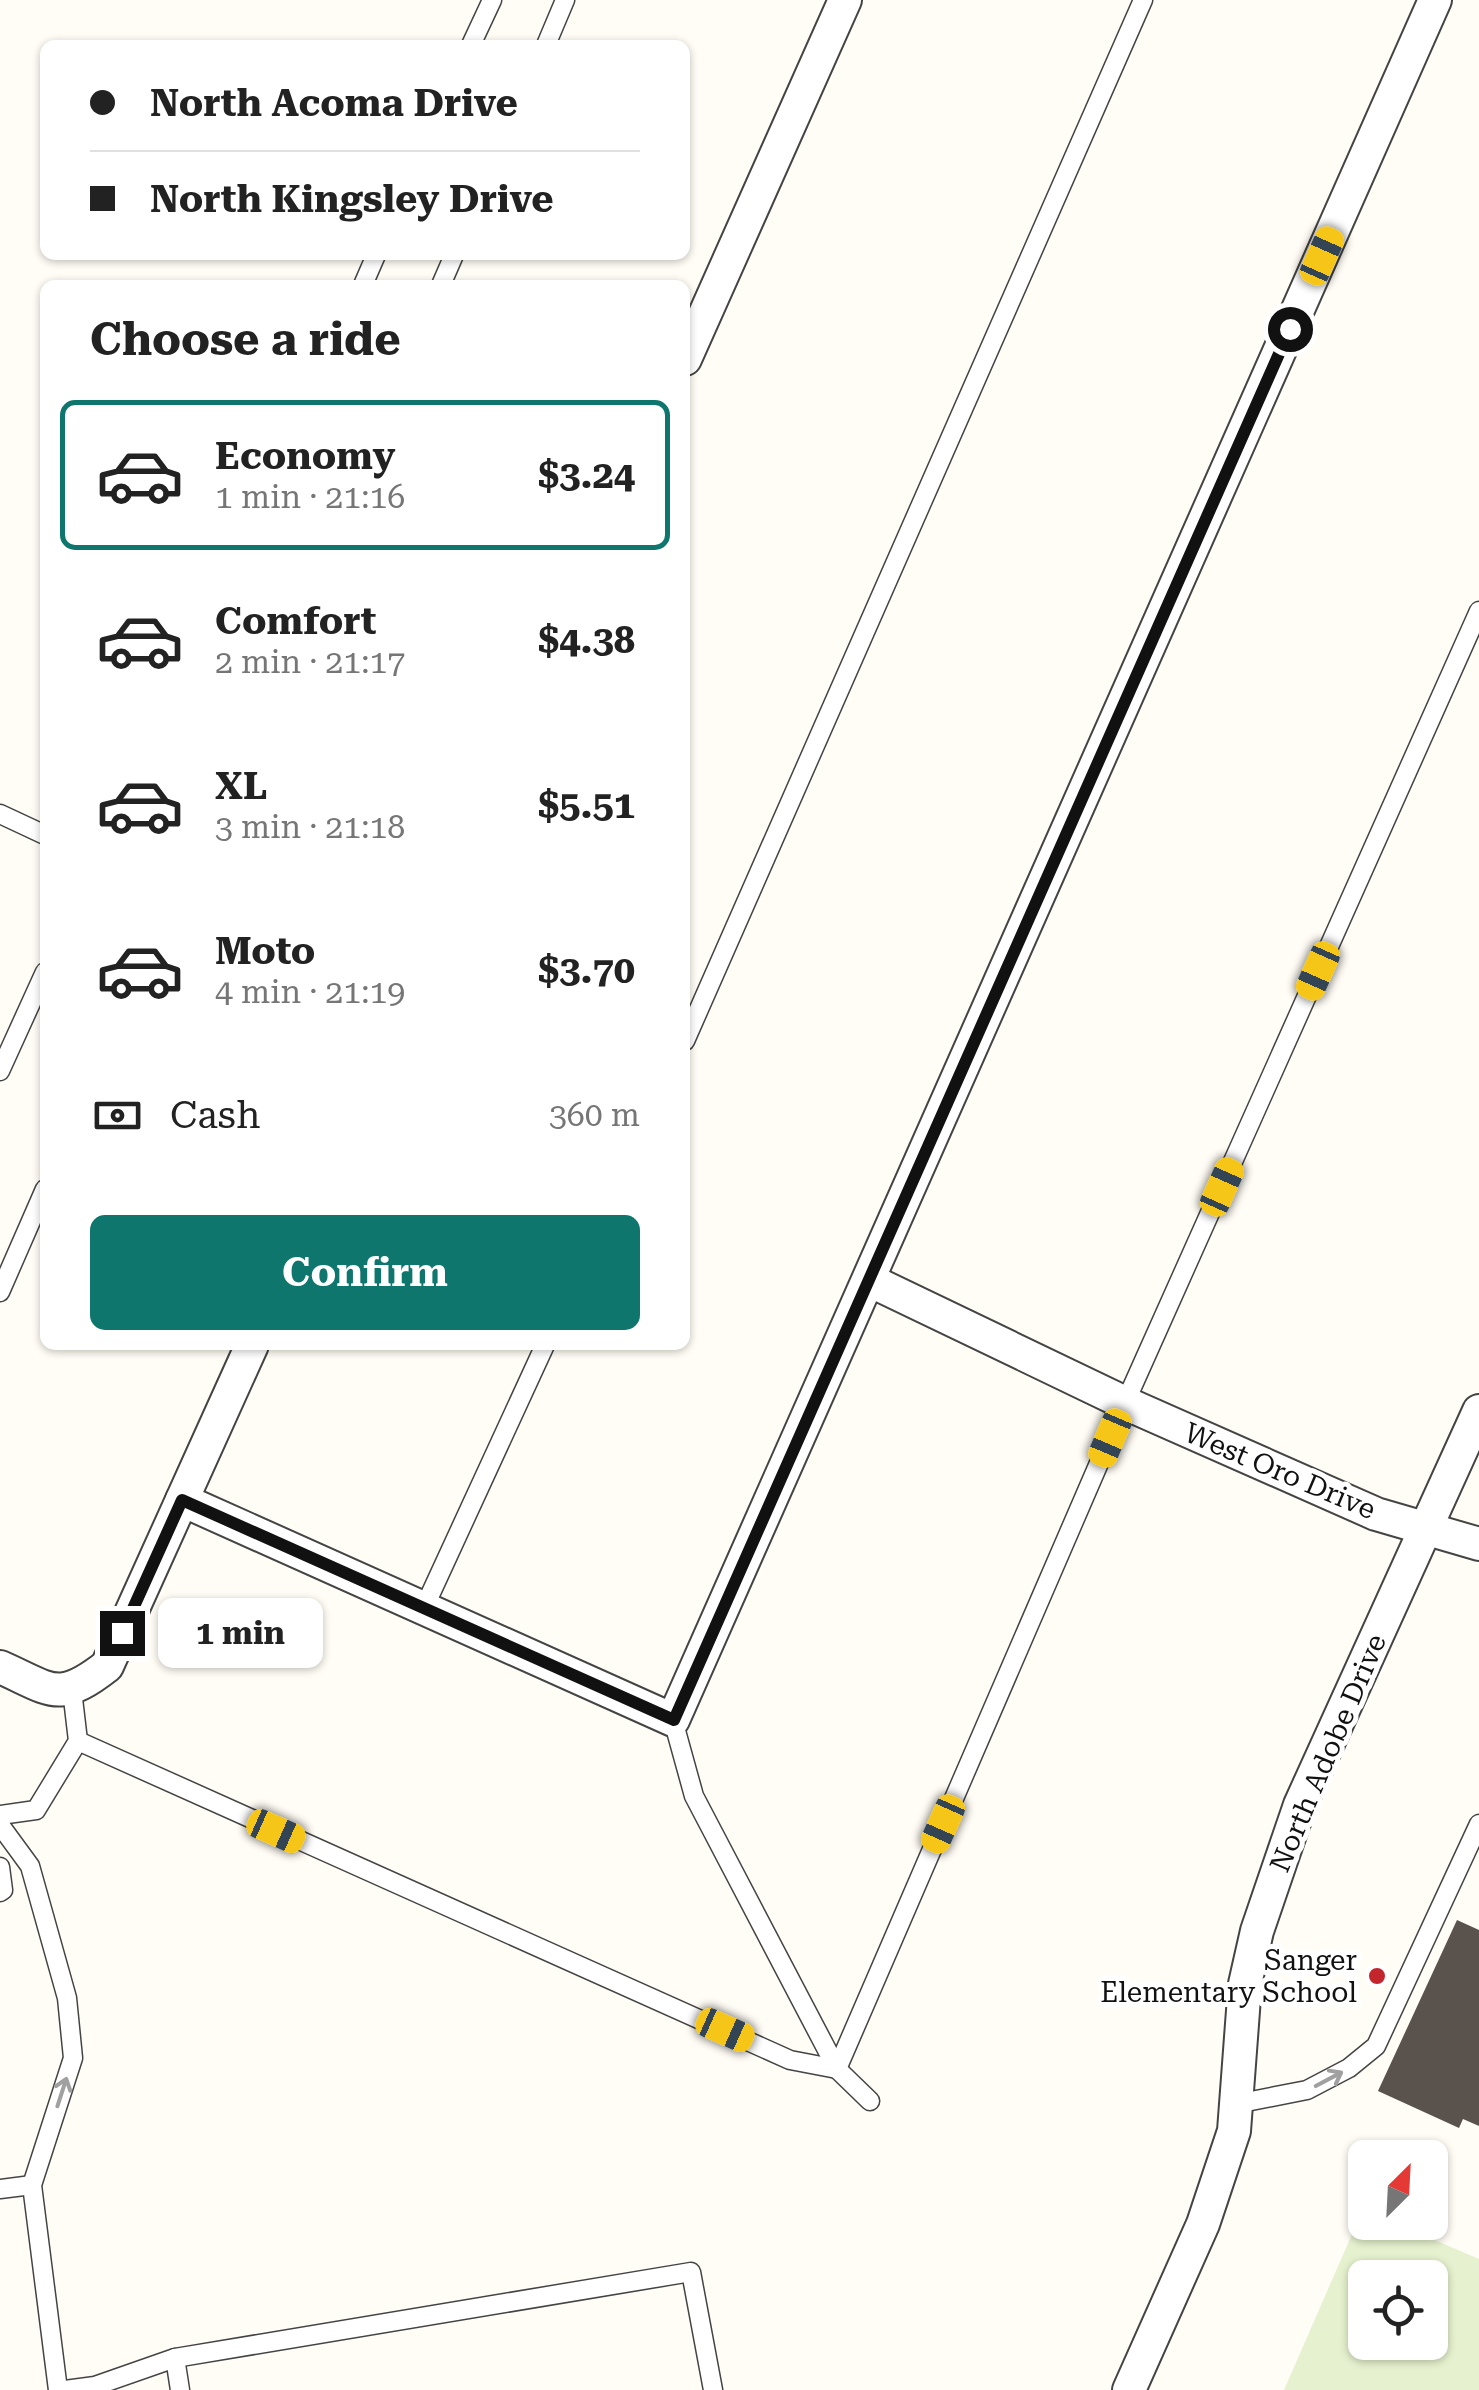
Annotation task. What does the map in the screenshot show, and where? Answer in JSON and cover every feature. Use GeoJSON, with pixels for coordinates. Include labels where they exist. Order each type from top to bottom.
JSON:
{"type":"FeatureCollection","features":[{"type":"Feature","properties":{"kind":"street"},"geometry":{"type":"LineString","coordinates":[[690,348],[845,0]]}},
{"type":"Feature","properties":{"kind":"street"},"geometry":{"type":"LineString","coordinates":[[182,1500],[674,1720],[1435,0]]}},
{"type":"Feature","properties":{"kind":"street","name":"West Oro Drive"},"geometry":{"type":"LineString","coordinates":[[869,1280],[1125,1403],[1376,1514],[1479,1544]]}},
{"type":"Feature","properties":{"kind":"street"},"geometry":{"type":"LineString","coordinates":[[0,1667],[54,1690],[72,1690],[107,1666],[250,1350]]}},
{"type":"Feature","properties":{"kind":"street","name":"North Adobe Drive"},"geometry":{"type":"LineString","coordinates":[[1129,2390],[1202,2224],[1234,2131],[1245,1984],[1257,1930],[1300,1805],[1479,1411]]}},
{"type":"Feature","properties":{"kind":"lane"},"geometry":{"type":"LineString","coordinates":[[474,40],[492,0]]}},
{"type":"Feature","properties":{"kind":"lane"},"geometry":{"type":"LineString","coordinates":[[548,40],[565,0]]}},
{"type":"Feature","properties":{"kind":"lane"},"geometry":{"type":"LineString","coordinates":[[690,1030],[1143,0]]}},
{"type":"Feature","properties":{"kind":"lane"},"geometry":{"type":"LineString","coordinates":[[837,2069],[1125,1403],[1479,611]]}},
{"type":"Feature","properties":{"kind":"lane"},"geometry":{"type":"LineString","coordinates":[[0,814],[40,833]]}},
{"type":"Feature","properties":{"kind":"lane"},"geometry":{"type":"LineString","coordinates":[[0,1071],[40,983]]}},
{"type":"Feature","properties":{"kind":"lane"},"geometry":{"type":"LineString","coordinates":[[0,1292],[40,1200]]}},
{"type":"Feature","properties":{"kind":"lane"},"geometry":{"type":"LineString","coordinates":[[424,1608],[543,1350]]}},
{"type":"Feature","properties":{"kind":"lane"},"geometry":{"type":"LineString","coordinates":[[0,1814],[36,1810],[78,1741],[72,1690]]}},
{"type":"Feature","properties":{"kind":"lane"},"geometry":{"type":"LineString","coordinates":[[674,1720],[694,1796],[837,2069],[870,2101]]}},
{"type":"Feature","properties":{"kind":"lane"},"geometry":{"type":"LineString","coordinates":[[78,1741],[790,2060],[837,2069]]}},
{"type":"Feature","properties":{"kind":"lane"},"geometry":{"type":"LineString","coordinates":[[1236,2104],[1307,2090],[1348,2068],[1376,2046],[1479,1824]]}},
{"type":"Feature","properties":{"kind":"lane"},"geometry":{"type":"LineString","coordinates":[[0,1826],[30,1866],[67,1998],[73,2058],[32,2185],[62,2390],[95,2386],[174,2358],[692,2272],[713,2390]]}},
{"type":"Feature","properties":{"kind":"lane"},"geometry":{"type":"LineString","coordinates":[[0,1867],[4,1890],[0,1892]]}},
{"type":"Feature","properties":{"kind":"lane"},"geometry":{"type":"LineString","coordinates":[[0,2189],[32,2185]]}},
{"type":"Feature","properties":{"kind":"lane"},"geometry":{"type":"LineString","coordinates":[[174,2358],[180,2390]]}},
{"type":"Feature","properties":{"kind":"green space"},"geometry":{"type":"Polygon","coordinates":[[[1349,2240],[1435,2240],[1479,2259],[1479,2390],[1284,2390],[1349,2240]]]}},
{"type":"Feature","properties":{"kind":"building"},"geometry":{"type":"Polygon","coordinates":[[[1457,1920],[1479,1930],[1479,2126],[1463,2119],[1459,2128],[1378,2091],[1457,1920]]]}},
{"type":"Feature","properties":{"kind":"place","name":"Sanger Elementary School"},"geometry":{"type":"Point","coordinates":[1377,1976]}},
{"type":"Feature","properties":{"kind":"route"},"geometry":{"type":"LineString","coordinates":[[122,1633],[182,1500],[674,1720],[1290,329]]}}]}
